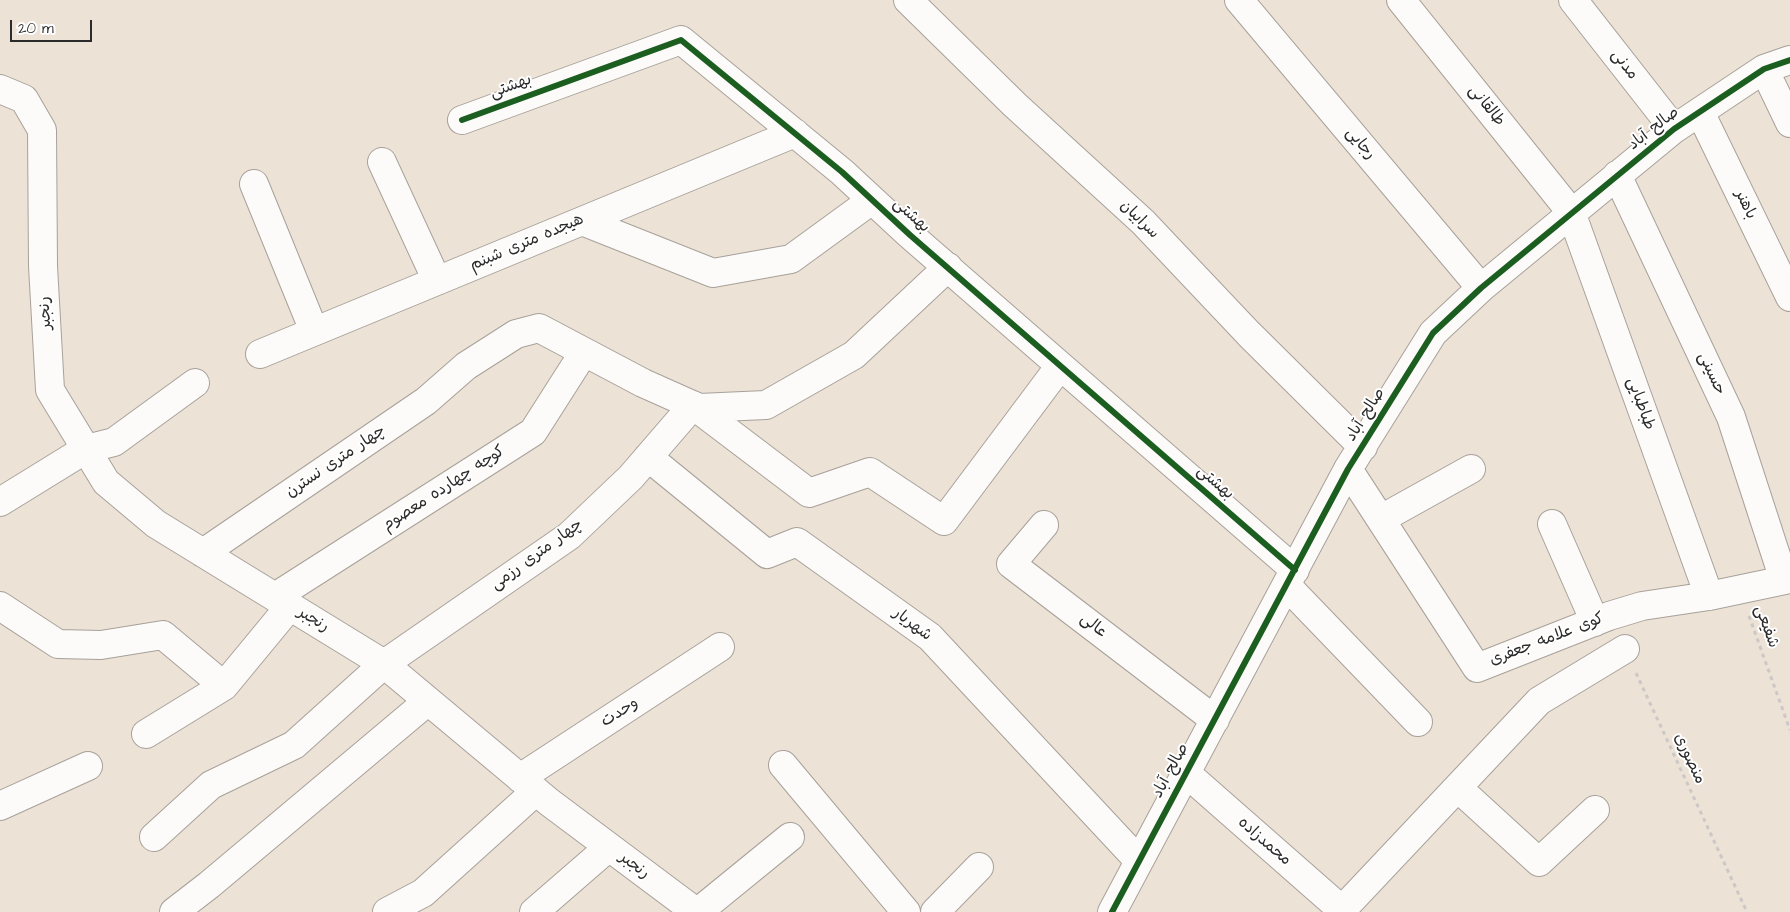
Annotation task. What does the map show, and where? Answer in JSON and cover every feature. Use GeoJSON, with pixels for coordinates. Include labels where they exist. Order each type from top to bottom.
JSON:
{"type":"FeatureCollection","features":[{"type":"Feature","properties":{"kind":"street","name":"سرابیان"},"geometry":{"type":"LineString","coordinates":[[908,0],[1015,105],[1143,222],[1249,334],[1363,447]]}},
{"type":"Feature","properties":{"kind":"street","name":"رجایی"},"geometry":{"type":"LineString","coordinates":[[1240,0],[1481,288]]}},
{"type":"Feature","properties":{"kind":"street","name":"طالقانی"},"geometry":{"type":"LineString","coordinates":[[1401,0],[1571,212]]}},
{"type":"Feature","properties":{"kind":"street","name":"مدنی"},"geometry":{"type":"LineString","coordinates":[[1573,0],[1674,129]]}},
{"type":"Feature","properties":{"kind":"street","name":"بهشتی"},"geometry":{"type":"LineString","coordinates":[[462,120],[681,40],[842,172],[1060,366],[1291,578],[1418,722]]}},
{"type":"Feature","properties":{"kind":"street","name":"صالح آباد"},"geometry":{"type":"LineString","coordinates":[[1112,912],[1348,469],[1433,333],[1481,288],[1674,129],[1764,69],[1790,60]]}},
{"type":"Feature","properties":{"kind":"street"},"geometry":{"type":"LineString","coordinates":[[1764,69],[1790,123]]}},
{"type":"Feature","properties":{"kind":"street","name":"رنجبر"},"geometry":{"type":"LineString","coordinates":[[0,89],[24,99],[42,130],[43,266],[50,390],[106,482],[156,524],[384,664],[528,785],[697,912]]}},
{"type":"Feature","properties":{"kind":"street","name":"باهنر"},"geometry":{"type":"LineString","coordinates":[[1700,112],[1790,297]]}},
{"type":"Feature","properties":{"kind":"street","name":"هیجده متری شبنم"},"geometry":{"type":"LineString","coordinates":[[260,354],[795,133]]}},
{"type":"Feature","properties":{"kind":"street"},"geometry":{"type":"LineString","coordinates":[[382,162],[436,281]]}},
{"type":"Feature","properties":{"kind":"street","name":"حسینی"},"geometry":{"type":"LineString","coordinates":[[1617,175],[1731,417],[1787,580]]}},
{"type":"Feature","properties":{"kind":"street"},"geometry":{"type":"LineString","coordinates":[[254,184],[314,331]]}},
{"type":"Feature","properties":{"kind":"street"},"geometry":{"type":"LineString","coordinates":[[582,221],[713,273],[791,259],[872,200]]}},
{"type":"Feature","properties":{"kind":"street","name":"طباطبایی"},"geometry":{"type":"LineString","coordinates":[[1571,212],[1709,596]]}},
{"type":"Feature","properties":{"kind":"street"},"geometry":{"type":"LineString","coordinates":[[693,405],[699,408],[766,405],[854,355],[948,267]]}},
{"type":"Feature","properties":{"kind":"street","name":"چهار متری نسترن"},"geometry":{"type":"LineString","coordinates":[[202,553],[426,400],[466,366],[516,334],[539,328],[643,383],[693,405]]}},
{"type":"Feature","properties":{"kind":"street","name":"کوچه چهارده معصوم"},"geometry":{"type":"LineString","coordinates":[[146,734],[224,686],[283,602],[533,432],[584,352]]}},
{"type":"Feature","properties":{"kind":"street"},"geometry":{"type":"LineString","coordinates":[[693,405],[809,493],[870,472],[944,521],[1060,366]]}},
{"type":"Feature","properties":{"kind":"street"},"geometry":{"type":"LineString","coordinates":[[0,502],[86,449],[114,442],[195,383]]}},
{"type":"Feature","properties":{"kind":"street","name":"چهار متری رزمی"},"geometry":{"type":"LineString","coordinates":[[154,837],[211,785],[294,745],[384,664],[569,536],[632,477],[693,405]]}},
{"type":"Feature","properties":{"kind":"street","name":"شهریار"},"geometry":{"type":"LineString","coordinates":[[648,457],[767,554],[797,542],[930,637],[1140,861]]}},
{"type":"Feature","properties":{"kind":"street","name":"کوی علامه جعفری"},"geometry":{"type":"LineString","coordinates":[[1348,469],[1477,668],[1595,622],[1642,606],[1709,596],[1787,580]]}},
{"type":"Feature","properties":{"kind":"street"},"geometry":{"type":"LineString","coordinates":[[1381,519],[1471,469]]}},
{"type":"Feature","properties":{"kind":"street"},"geometry":{"type":"LineString","coordinates":[[1552,524],[1595,622]]}},
{"type":"Feature","properties":{"kind":"street","name":"عالی"},"geometry":{"type":"LineString","coordinates":[[1044,525],[1012,564],[1215,720]]}},
{"type":"Feature","properties":{"kind":"street"},"geometry":{"type":"LineString","coordinates":[[0,606],[58,644],[101,645],[163,635],[224,686]]}},
{"type":"Feature","properties":{"kind":"street","name":"وحدت"},"geometry":{"type":"LineString","coordinates":[[386,912],[423,892],[528,785],[720,647]]}},
{"type":"Feature","properties":{"kind":"street"},"geometry":{"type":"LineString","coordinates":[[1341,911],[1539,701],[1624,649]]}},
{"type":"Feature","properties":{"kind":"street"},"geometry":{"type":"LineString","coordinates":[[174,912],[209,885],[428,701]]}},
{"type":"Feature","properties":{"kind":"street"},"geometry":{"type":"LineString","coordinates":[[783,765],[906,912]]}},
{"type":"Feature","properties":{"kind":"street"},"geometry":{"type":"LineString","coordinates":[[0,806],[88,766]]}},
{"type":"Feature","properties":{"kind":"street","name":"محمدزاده"},"geometry":{"type":"LineString","coordinates":[[1186,773],[1341,911]]}},
{"type":"Feature","properties":{"kind":"street"},"geometry":{"type":"LineString","coordinates":[[1458,788],[1539,862],[1595,810]]}},
{"type":"Feature","properties":{"kind":"street"},"geometry":{"type":"LineString","coordinates":[[697,912],[790,838]]}},
{"type":"Feature","properties":{"kind":"street"},"geometry":{"type":"LineString","coordinates":[[534,912],[609,847]]}},
{"type":"Feature","properties":{"kind":"street"},"geometry":{"type":"LineString","coordinates":[[935,912],[979,867]]}},
{"type":"Feature","properties":{"kind":"cycle path"},"geometry":{"type":"LineString","coordinates":[[462,120],[681,40],[842,172],[910,235],[1295,570]]}},
{"type":"Feature","properties":{"kind":"cycle path"},"geometry":{"type":"LineString","coordinates":[[1112,912],[1348,469],[1433,333],[1481,288],[1674,129],[1764,69],[1790,60]]}}]}
